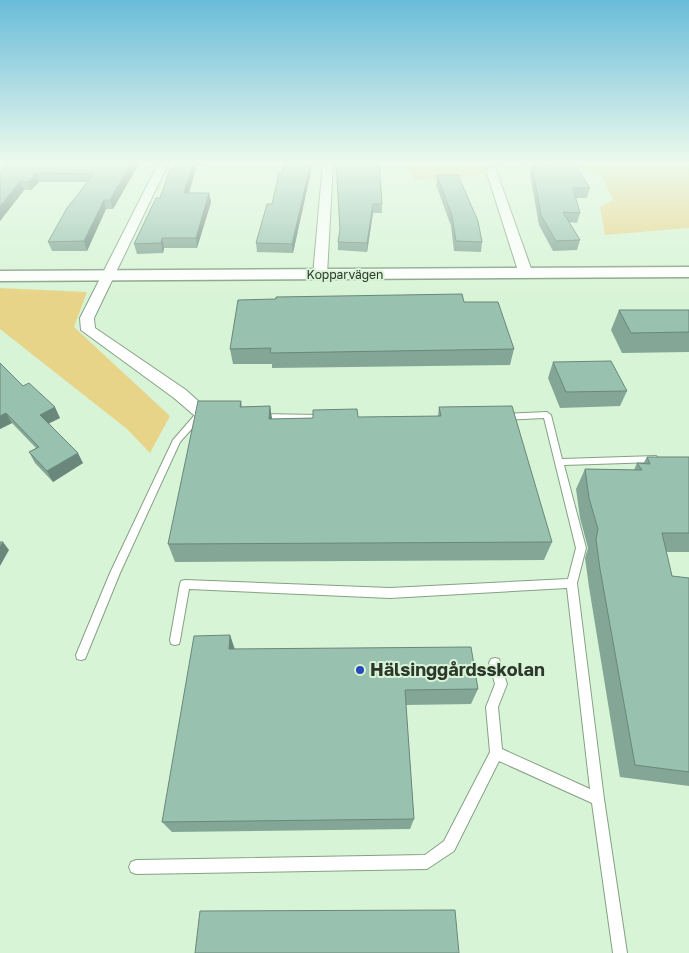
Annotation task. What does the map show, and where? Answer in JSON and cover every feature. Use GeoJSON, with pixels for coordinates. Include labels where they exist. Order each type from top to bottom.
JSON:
{"type":"FeatureCollection","features":[{"type":"Feature","properties":{"kind":"street"},"geometry":{"type":"LineString","coordinates":[[142,206],[87,318],[88,330],[206,412]]}},
{"type":"Feature","properties":{"kind":"street"},"geometry":{"type":"LineString","coordinates":[[320,275],[325,206]]}},
{"type":"Feature","properties":{"kind":"street"},"geometry":{"type":"LineString","coordinates":[[503,206],[526,274]]}},
{"type":"Feature","properties":{"kind":"street","name":"Kopparvägen"},"geometry":{"type":"LineString","coordinates":[[0,276],[106,277],[689,272]]}},
{"type":"Feature","properties":{"kind":"lane"},"geometry":{"type":"LineString","coordinates":[[81,655],[114,573],[177,440],[206,412]]}},
{"type":"Feature","properties":{"kind":"lane"},"geometry":{"type":"LineString","coordinates":[[498,417],[547,415],[581,548],[572,583],[598,799],[620,953]]}},
{"type":"Feature","properties":{"kind":"lane"},"geometry":{"type":"LineString","coordinates":[[253,416],[328,419]]}},
{"type":"Feature","properties":{"kind":"lane"},"geometry":{"type":"LineString","coordinates":[[559,462],[670,459]]}},
{"type":"Feature","properties":{"kind":"lane"},"geometry":{"type":"LineString","coordinates":[[175,640],[185,584],[390,594],[572,583]]}},
{"type":"Feature","properties":{"kind":"lane"},"geometry":{"type":"LineString","coordinates":[[136,866],[427,862],[449,846],[496,753],[492,706],[501,684],[495,663]]}},
{"type":"Feature","properties":{"kind":"lane"},"geometry":{"type":"LineString","coordinates":[[496,753],[598,799]]}},
{"type":"Feature","properties":{"kind":"shaded area"},"geometry":{"type":"Polygon","coordinates":[[[689,206],[689,228],[605,235],[600,207],[689,206]]]}},
{"type":"Feature","properties":{"kind":"shaded area"},"geometry":{"type":"Polygon","coordinates":[[[0,288],[87,292],[74,327],[170,416],[150,453],[127,429],[0,329],[0,288]]]}},
{"type":"Feature","properties":{"kind":"building"},"geometry":{"type":"Polygon","coordinates":[[[101,206],[84,241],[48,242],[67,208],[101,206]]]}},
{"type":"Feature","properties":{"kind":"building"},"geometry":{"type":"Polygon","coordinates":[[[152,206],[205,206],[196,238],[162,238],[161,243],[134,244],[152,206]]]}},
{"type":"Feature","properties":{"kind":"building"},"geometry":{"type":"Polygon","coordinates":[[[266,206],[301,206],[292,244],[256,243],[266,206]]]}},
{"type":"Feature","properties":{"kind":"building"},"geometry":{"type":"Polygon","coordinates":[[[339,206],[373,206],[367,243],[338,242],[340,229],[339,206]]]}},
{"type":"Feature","properties":{"kind":"building"},"geometry":{"type":"Polygon","coordinates":[[[449,206],[472,206],[478,221],[482,242],[456,241],[449,206]]]}},
{"type":"Feature","properties":{"kind":"building"},"geometry":{"type":"Polygon","coordinates":[[[539,206],[578,206],[580,213],[563,212],[580,240],[556,241],[541,215],[539,206]]]}},
{"type":"Feature","properties":{"kind":"building"},"geometry":{"type":"Polygon","coordinates":[[[462,294],[464,302],[498,302],[514,349],[270,353],[271,348],[230,349],[238,300],[276,299],[276,297],[462,294]]]}},
{"type":"Feature","properties":{"kind":"building"},"geometry":{"type":"Polygon","coordinates":[[[619,310],[689,310],[689,332],[631,333],[619,310]]]}},
{"type":"Feature","properties":{"kind":"building"},"geometry":{"type":"Polygon","coordinates":[[[611,361],[627,391],[566,392],[553,362],[611,361]]]}},
{"type":"Feature","properties":{"kind":"building"},"geometry":{"type":"Polygon","coordinates":[[[0,363],[23,386],[29,383],[55,407],[40,415],[78,453],[47,471],[29,452],[39,447],[6,413],[0,416],[0,363]]]}},
{"type":"Feature","properties":{"kind":"building"},"geometry":{"type":"Polygon","coordinates":[[[198,401],[241,401],[240,407],[270,406],[269,419],[313,418],[313,410],[357,409],[358,417],[441,416],[439,407],[512,406],[552,542],[168,544],[198,401]]]}},
{"type":"Feature","properties":{"kind":"building"},"geometry":{"type":"Polygon","coordinates":[[[647,457],[689,457],[689,533],[662,533],[672,576],[689,578],[689,772],[635,765],[600,569],[596,539],[598,529],[589,498],[585,469],[642,470],[637,463],[650,464],[647,457]]]}},
{"type":"Feature","properties":{"kind":"building"},"geometry":{"type":"Polygon","coordinates":[[[230,635],[229,649],[471,647],[478,689],[405,690],[414,819],[162,822],[194,636],[230,635]]]}},
{"type":"Feature","properties":{"kind":"building"},"geometry":{"type":"Polygon","coordinates":[[[455,910],[459,953],[195,953],[200,911],[455,910]]]}},
{"type":"Feature","properties":{"kind":"place","name":"Hälsinggårdsskolan"},"geometry":{"type":"Point","coordinates":[360,670]}}]}
